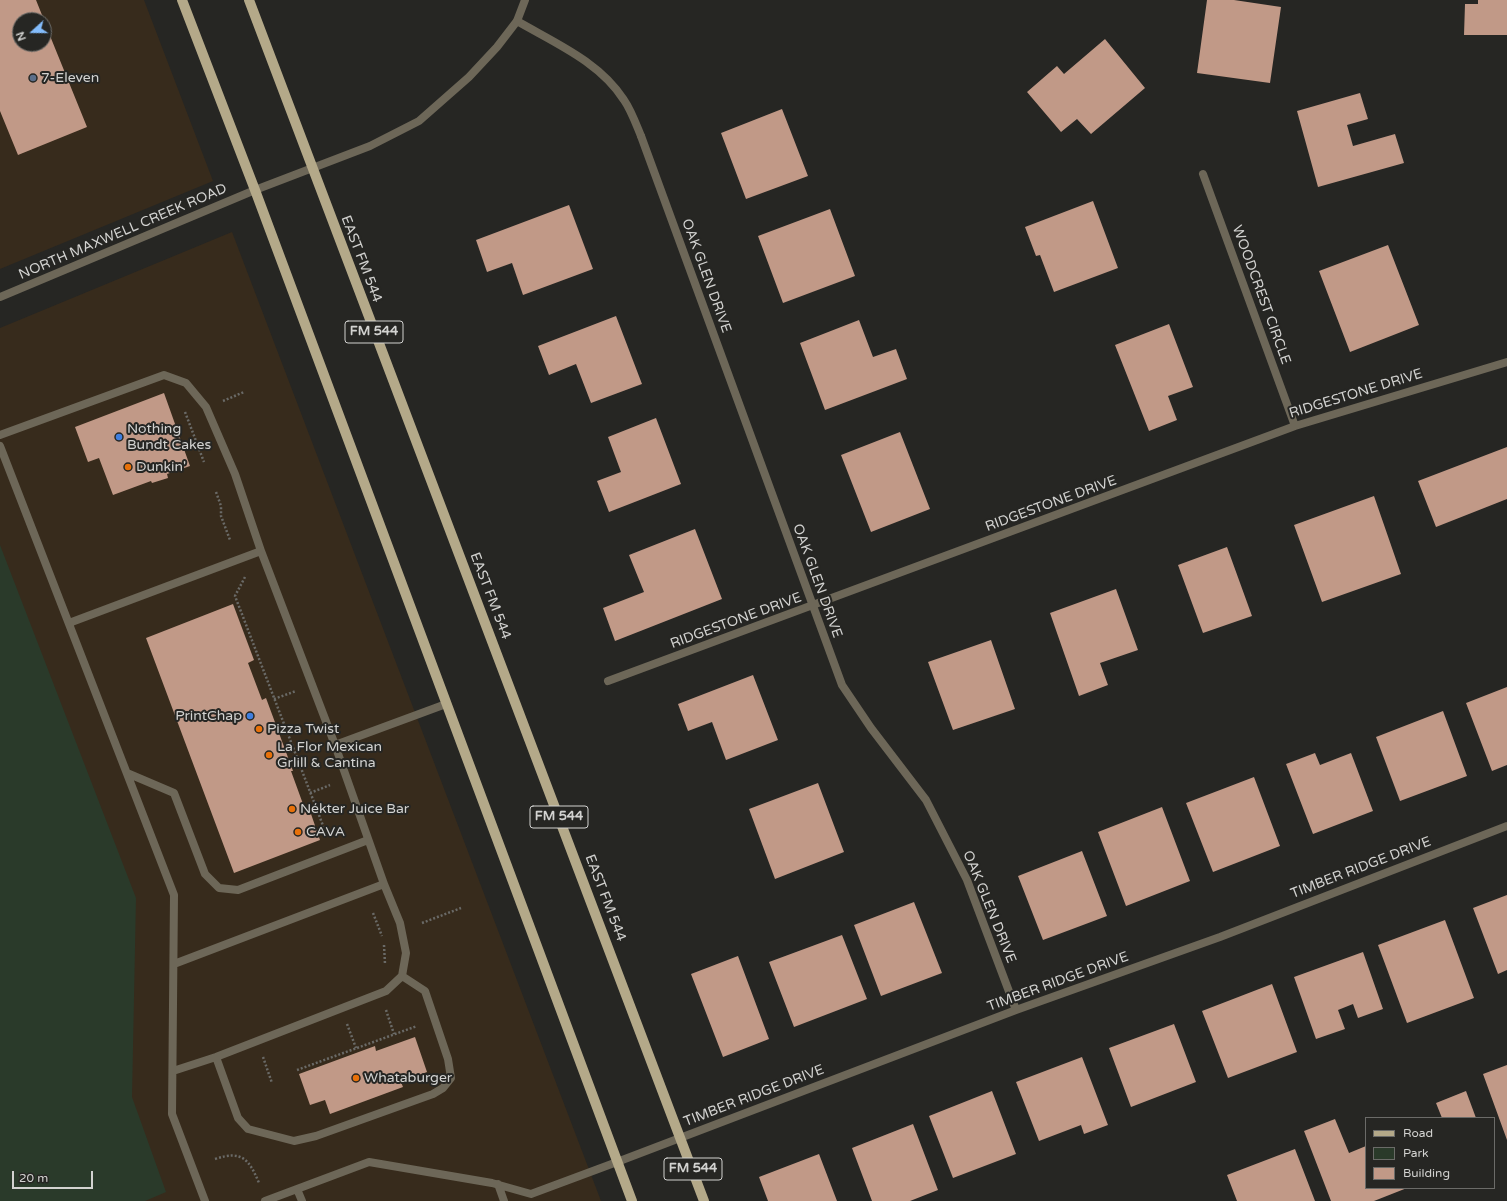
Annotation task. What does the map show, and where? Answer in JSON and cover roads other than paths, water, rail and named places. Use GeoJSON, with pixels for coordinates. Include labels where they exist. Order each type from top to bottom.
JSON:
{"type":"FeatureCollection","features":[{"type":"Feature","properties":{"kind":"main road"},"geometry":{"type":"LineString","coordinates":[[182,0],[255,190],[632,1201]]}},
{"type":"Feature","properties":{"kind":"main road","name":"EAST FM 544"},"geometry":{"type":"LineString","coordinates":[[249,0],[704,1201]]}},
{"type":"Feature","properties":{"kind":"street","name":"NORTH MAXWELL CREEK ROAD"},"geometry":{"type":"LineString","coordinates":[[0,297],[255,190],[370,146],[419,120],[474,72],[497,47],[517,21],[524,0]]}},
{"type":"Feature","properties":{"kind":"street","name":"OAK GLEN DRIVE"},"geometry":{"type":"LineString","coordinates":[[517,21],[573,53],[598,70],[613,84],[625,101],[641,136],[812,607],[842,685],[871,728],[926,800],[967,880],[1016,1010]]}},
{"type":"Feature","properties":{"kind":"street","name":"WOODCREST CIRCLE"},"geometry":{"type":"LineString","coordinates":[[1203,174],[1295,426]]}},
{"type":"Feature","properties":{"kind":"street","name":"RIDGESTONE DRIVE"},"geometry":{"type":"LineString","coordinates":[[608,681],[812,607],[1295,426],[1507,362]]}},
{"type":"Feature","properties":{"kind":"street"},"geometry":{"type":"LineString","coordinates":[[0,435],[164,376],[186,383],[206,407],[235,474],[260,551],[312,685],[384,884],[400,923],[406,953],[402,976],[386,991],[216,1057],[173,1071]]}},
{"type":"Feature","properties":{"kind":"street"},"geometry":{"type":"LineString","coordinates":[[0,446],[174,895],[172,1114],[205,1201]]}},
{"type":"Feature","properties":{"kind":"street"},"geometry":{"type":"LineString","coordinates":[[69,623],[260,551]]}},
{"type":"Feature","properties":{"kind":"street"},"geometry":{"type":"LineString","coordinates":[[334,745],[446,704]]}},
{"type":"Feature","properties":{"kind":"street"},"geometry":{"type":"LineString","coordinates":[[127,773],[174,793],[205,874],[219,888],[238,890],[368,840]]}},
{"type":"Feature","properties":{"kind":"street","name":"TIMBER RIDGE DRIVE"},"geometry":{"type":"LineString","coordinates":[[265,1201],[369,1162],[498,1184],[531,1194],[1016,1010],[1220,937],[1507,826]]}},
{"type":"Feature","properties":{"kind":"street"},"geometry":{"type":"LineString","coordinates":[[174,964],[384,884]]}},
{"type":"Feature","properties":{"kind":"street"},"geometry":{"type":"LineString","coordinates":[[216,1057],[238,1118],[242,1124],[248,1129],[259,1133],[294,1141],[316,1136],[432,1094],[443,1088],[451,1078],[448,1059],[425,991],[402,976]]}},
{"type":"Feature","properties":{"kind":"street"},"geometry":{"type":"LineString","coordinates":[[498,1184],[504,1201]]}},
{"type":"Feature","properties":{"kind":"street"},"geometry":{"type":"LineString","coordinates":[[297,1189],[302,1201]]}},
{"type":"Feature","properties":{"kind":"place","name":"7-Eleven"},"geometry":{"type":"Point","coordinates":[33,78]}},
{"type":"Feature","properties":{"kind":"place","name":"Nothing Bundt Cakes"},"geometry":{"type":"Point","coordinates":[119,437]}},
{"type":"Feature","properties":{"kind":"place","name":"Dunkin'"},"geometry":{"type":"Point","coordinates":[128,467]}},
{"type":"Feature","properties":{"kind":"place","name":"PrintChap"},"geometry":{"type":"Point","coordinates":[250,716]}},
{"type":"Feature","properties":{"kind":"place","name":"Pizza Twist"},"geometry":{"type":"Point","coordinates":[259,729]}},
{"type":"Feature","properties":{"kind":"place","name":"La Flor Mexican Grlill & Cantina"},"geometry":{"type":"Point","coordinates":[269,755]}},
{"type":"Feature","properties":{"kind":"place","name":"Nékter Juice Bar"},"geometry":{"type":"Point","coordinates":[292,809]}},
{"type":"Feature","properties":{"kind":"place","name":"CAVA"},"geometry":{"type":"Point","coordinates":[298,832]}},
{"type":"Feature","properties":{"kind":"place","name":"Whataburger"},"geometry":{"type":"Point","coordinates":[356,1078]}}]}
